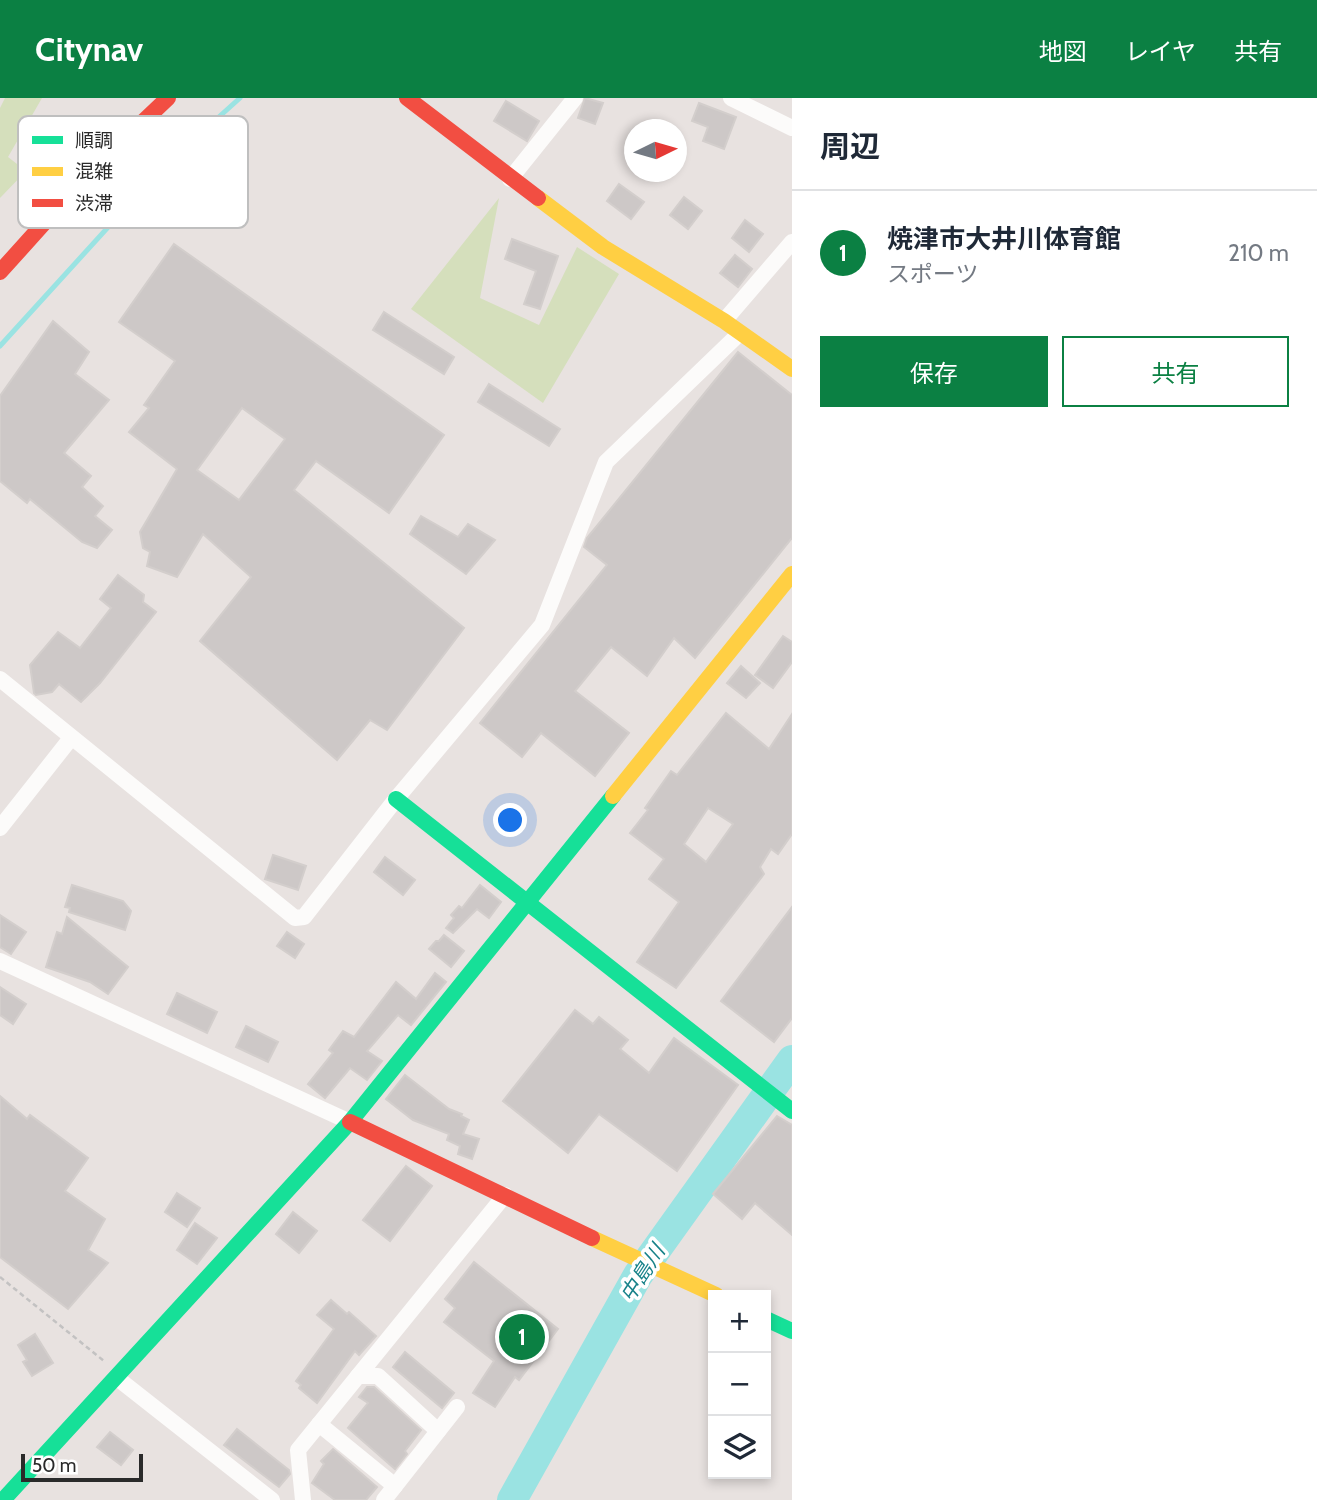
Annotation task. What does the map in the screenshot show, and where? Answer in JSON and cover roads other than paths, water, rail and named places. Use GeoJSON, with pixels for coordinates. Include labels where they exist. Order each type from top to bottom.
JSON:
{"type":"FeatureCollection","features":[{"type":"Feature","properties":{"kind":"street"},"geometry":{"type":"LineString","coordinates":[[149,116],[168,98]]}},
{"type":"Feature","properties":{"kind":"street"},"geometry":{"type":"LineString","coordinates":[[407,98],[510,179],[603,247],[724,321],[792,369]]}},
{"type":"Feature","properties":{"kind":"street"},"geometry":{"type":"LineString","coordinates":[[510,179],[575,98]]}},
{"type":"Feature","properties":{"kind":"street"},"geometry":{"type":"LineString","coordinates":[[731,98],[792,128]]}},
{"type":"Feature","properties":{"kind":"street"},"geometry":{"type":"LineString","coordinates":[[0,272],[40,228]]}},
{"type":"Feature","properties":{"kind":"street"},"geometry":{"type":"LineString","coordinates":[[724,321],[792,242]]}},
{"type":"Feature","properties":{"kind":"street"},"geometry":{"type":"LineString","coordinates":[[0,680],[295,918],[304,917],[396,799],[541,625],[606,462],[740,332]]}},
{"type":"Feature","properties":{"kind":"street"},"geometry":{"type":"LineString","coordinates":[[3,1500],[350,1122],[792,574]]}},
{"type":"Feature","properties":{"kind":"street"},"geometry":{"type":"LineString","coordinates":[[0,828],[71,738]]}},
{"type":"Feature","properties":{"kind":"street"},"geometry":{"type":"LineString","coordinates":[[396,799],[790,1110]]}},
{"type":"Feature","properties":{"kind":"street"},"geometry":{"type":"LineString","coordinates":[[0,961],[708,1291]]}},
{"type":"Feature","properties":{"kind":"street"},"geometry":{"type":"LineString","coordinates":[[303,1500],[299,1450],[505,1195]]}},
{"type":"Feature","properties":{"kind":"street"},"geometry":{"type":"LineString","coordinates":[[771,1320],[792,1331]]}},
{"type":"Feature","properties":{"kind":"street"},"geometry":{"type":"LineString","coordinates":[[118,1376],[272,1500]]}},
{"type":"Feature","properties":{"kind":"street"},"geometry":{"type":"LineString","coordinates":[[358,1376],[378,1376],[438,1431]]}},
{"type":"Feature","properties":{"kind":"street"},"geometry":{"type":"LineString","coordinates":[[384,1500],[457,1407]]}},
{"type":"Feature","properties":{"kind":"street"},"geometry":{"type":"LineString","coordinates":[[319,1424],[395,1486]]}},
{"type":"Feature","properties":{"kind":"waterway"},"geometry":{"type":"LineString","coordinates":[[220,116],[240,98]]}},
{"type":"Feature","properties":{"kind":"waterway"},"geometry":{"type":"LineString","coordinates":[[0,346],[107,228]]}},
{"type":"Feature","properties":{"kind":"waterway","name":"中島川"},"geometry":{"type":"LineString","coordinates":[[512,1500],[638,1275],[792,1060]]}},
{"type":"Feature","properties":{"kind":"place","name":"焼津市大井川体育館"},"geometry":{"type":"Point","coordinates":[522,1337]}}]}
